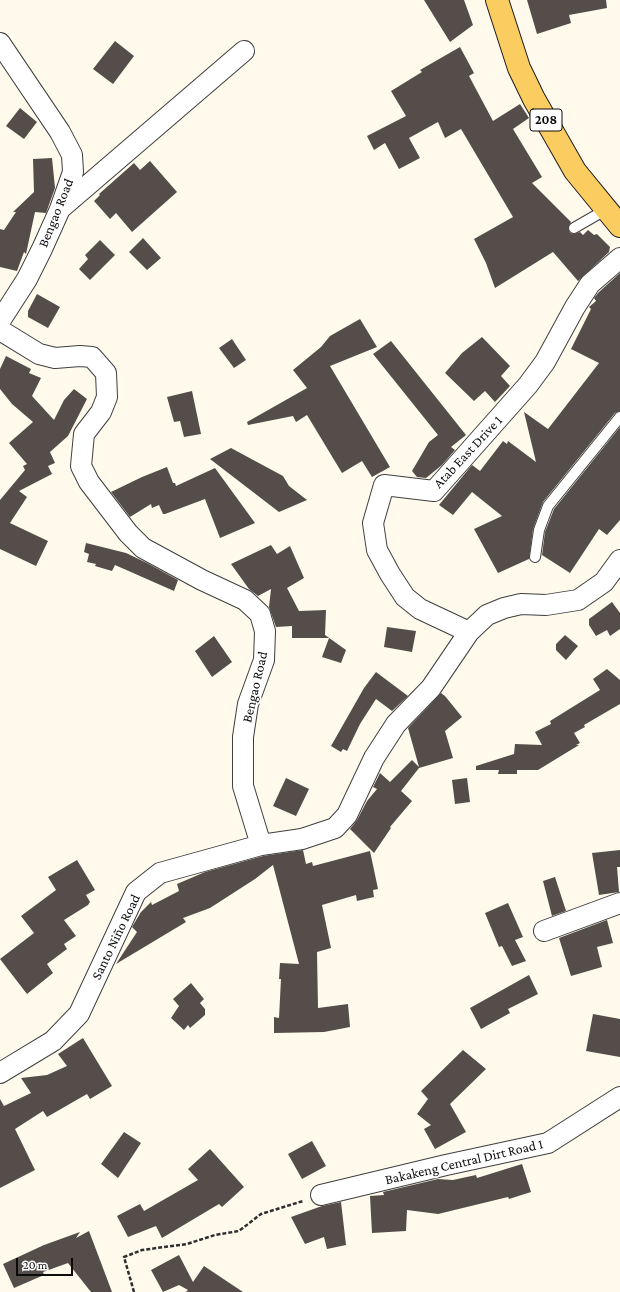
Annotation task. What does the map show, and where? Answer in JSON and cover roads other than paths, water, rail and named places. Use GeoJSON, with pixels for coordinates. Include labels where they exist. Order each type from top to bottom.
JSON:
{"type":"FeatureCollection","features":[{"type":"Feature","properties":{"kind":"main road","name":"208"},"geometry":{"type":"LineString","coordinates":[[497,0],[519,68],[534,99],[575,171],[620,226]]}},
{"type":"Feature","properties":{"kind":"street","name":"Bengao Road"},"geometry":{"type":"LineString","coordinates":[[0,43],[60,132],[72,155],[73,172],[60,208],[27,279],[0,321]]}},
{"type":"Feature","properties":{"kind":"street"},"geometry":{"type":"LineString","coordinates":[[60,208],[244,51]]}},
{"type":"Feature","properties":{"kind":"street","name":"Atab East Drive 1"},"geometry":{"type":"LineString","coordinates":[[469,632],[420,609],[405,597],[390,574],[377,550],[373,523],[384,485],[434,491],[508,408],[545,362],[575,307],[590,284],[620,258]]}},
{"type":"Feature","properties":{"kind":"street","name":"Bengao Road"},"geometry":{"type":"LineString","coordinates":[[0,330],[39,354],[55,358],[80,356],[92,357],[106,372],[107,397],[101,412],[84,434],[81,466],[89,482],[128,533],[142,548],[202,580],[245,600],[260,614],[265,631],[264,660],[248,704],[244,737],[244,786],[261,845]]}},
{"type":"Feature","properties":{"kind":"street"},"geometry":{"type":"LineString","coordinates":[[261,845],[302,839],[335,828],[347,815],[374,758],[396,724],[430,688],[469,632],[487,615],[504,608],[521,604],[546,605],[578,600],[604,582],[620,560]]}},
{"type":"Feature","properties":{"kind":"street","name":"Santo Niño Road"},"geometry":{"type":"LineString","coordinates":[[0,1072],[53,1041],[79,1014],[136,892],[160,873],[261,845]]}},
{"type":"Feature","properties":{"kind":"street"},"geometry":{"type":"LineString","coordinates":[[544,931],[620,903]]}},
{"type":"Feature","properties":{"kind":"street","name":"Bakakeng Central Dirt Road 1"},"geometry":{"type":"LineString","coordinates":[[321,1195],[446,1165],[548,1143],[620,1097]]}},
{"type":"Feature","properties":{"kind":"lane"},"geometry":{"type":"LineString","coordinates":[[574,228],[607,209]]}},
{"type":"Feature","properties":{"kind":"lane"},"geometry":{"type":"LineString","coordinates":[[535,557],[539,530],[548,506],[620,417]]}}]}
